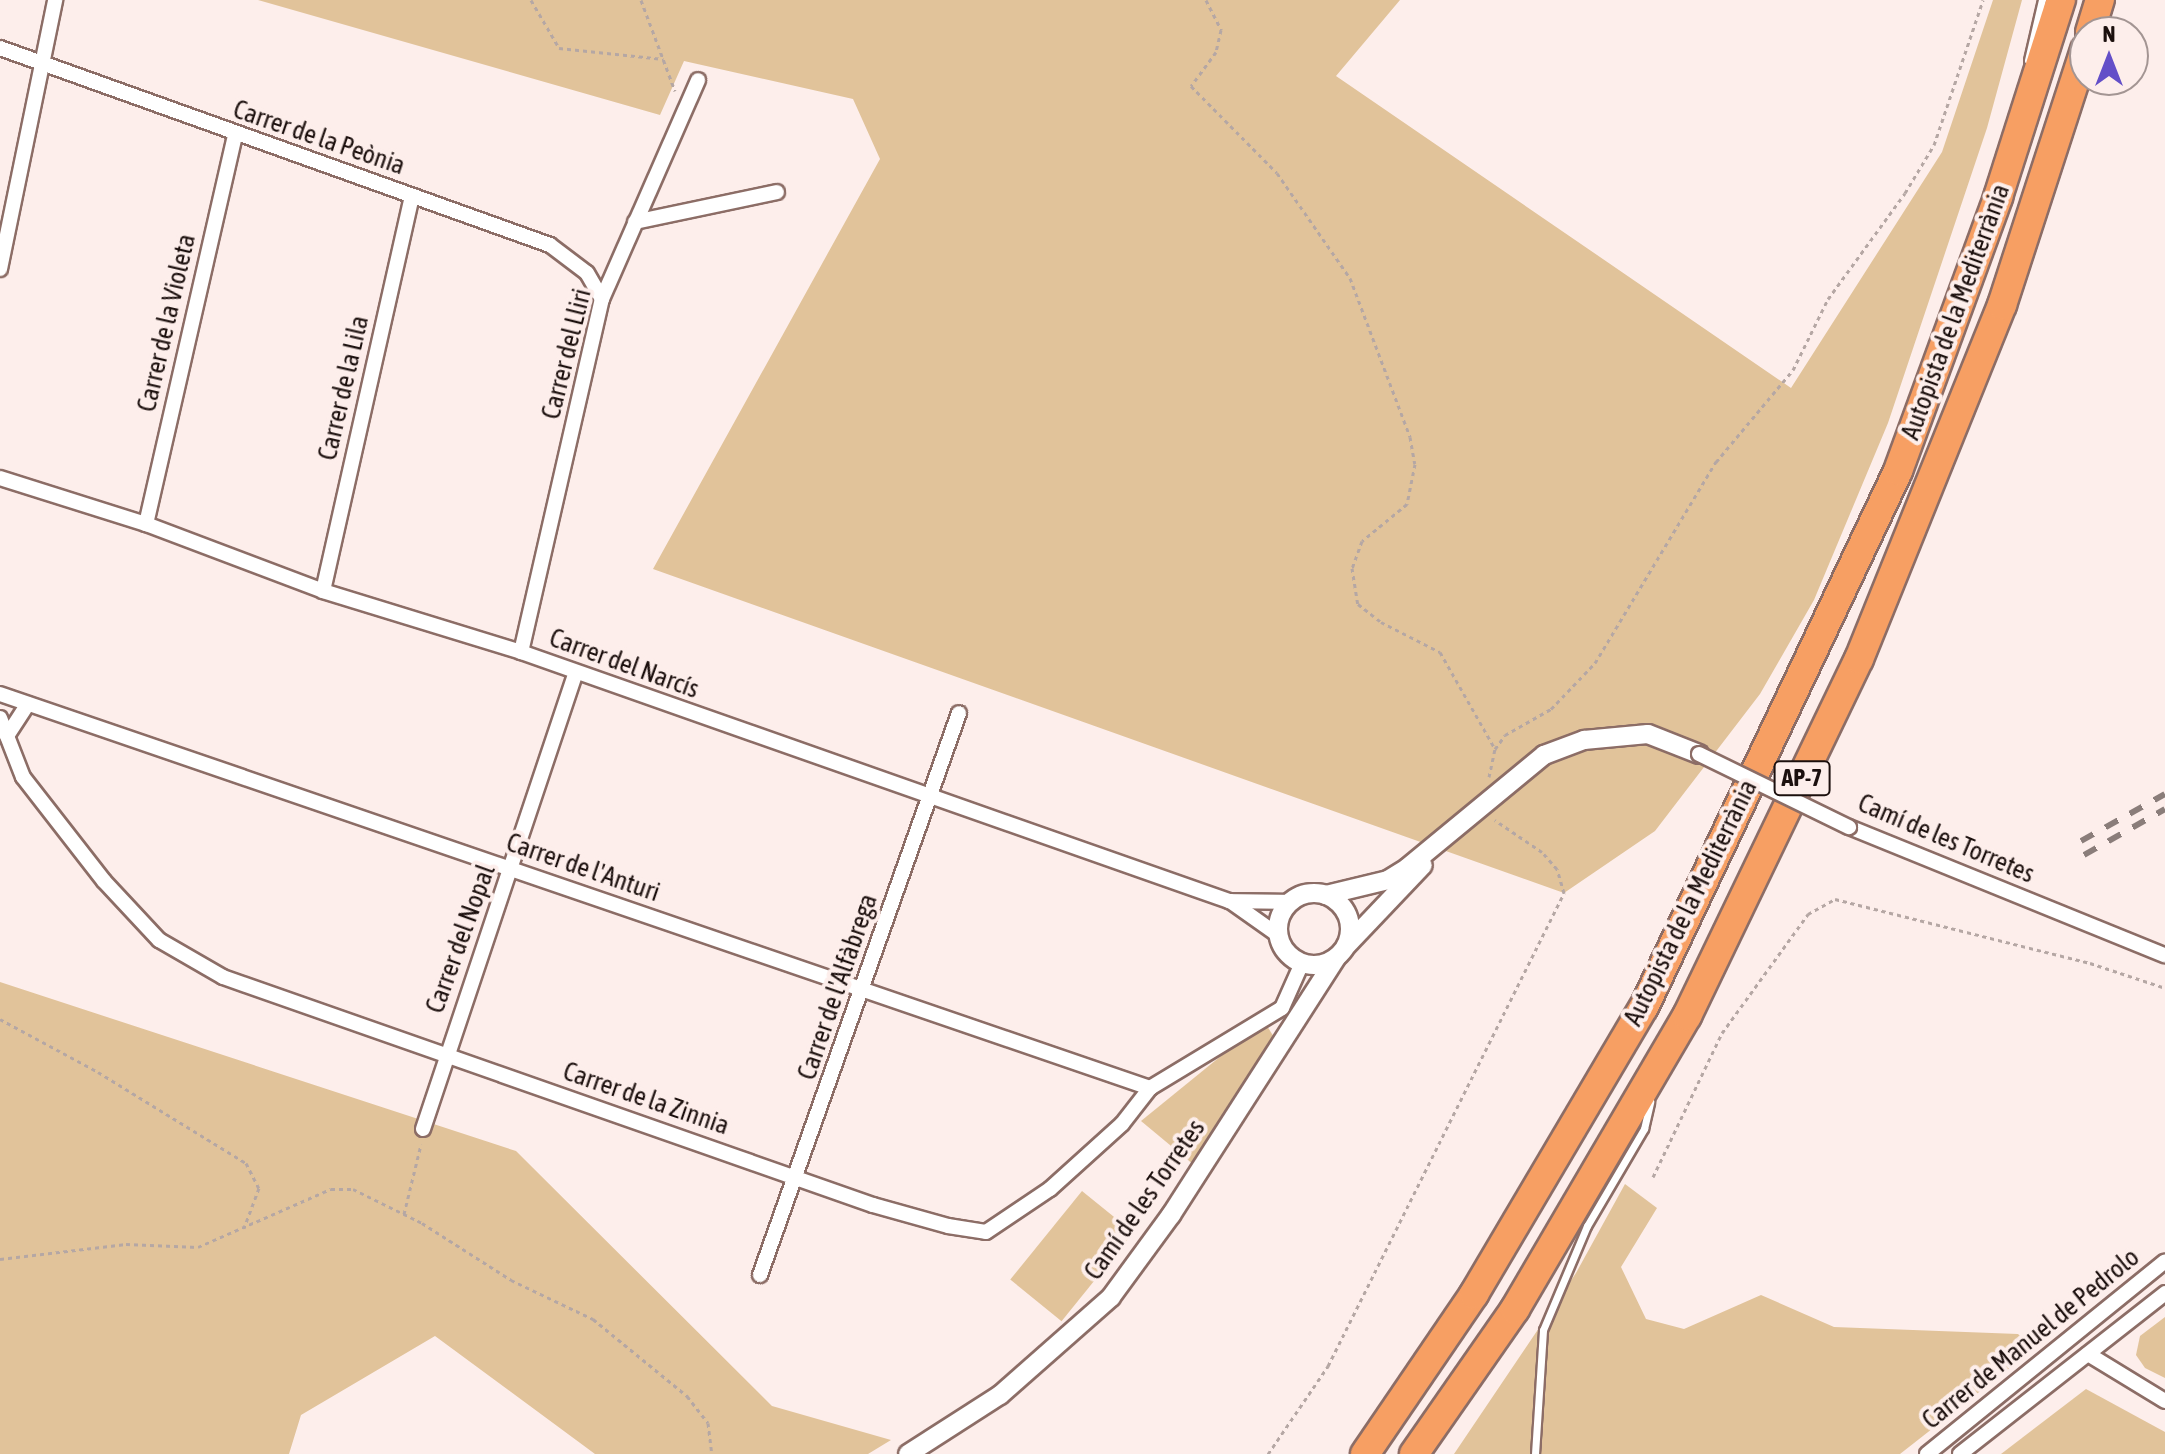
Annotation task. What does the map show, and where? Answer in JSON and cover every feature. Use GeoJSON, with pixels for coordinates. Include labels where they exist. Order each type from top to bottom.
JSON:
{"type":"FeatureCollection","features":[{"type":"Feature","properties":{"kind":"highway","name":"Autopista de la Mediterrània"},"geometry":{"type":"LineString","coordinates":[[1365,1454],[1474,1294],[1644,1007],[1898,471],[1998,197],[2061,0]]}},
{"type":"Feature","properties":{"kind":"highway","name":"Autopista de la Mediterrània"},"geometry":{"type":"LineString","coordinates":[[1414,1454],[1515,1309],[1659,1063],[1859,659],[2002,305],[2070,96]]}},
{"type":"Feature","properties":{"kind":"street"},"geometry":{"type":"LineString","coordinates":[[0,269],[55,0]]}},
{"type":"Feature","properties":{"kind":"street","name":"Carrer de la Peònia"},"geometry":{"type":"LineString","coordinates":[[0,48],[550,245],[587,273],[602,299]]}},
{"type":"Feature","properties":{"kind":"street","name":"Carrer del Lliri"},"geometry":{"type":"LineString","coordinates":[[521,652],[602,299],[698,80]]}},
{"type":"Feature","properties":{"kind":"street","name":"Carrer de la Violeta"},"geometry":{"type":"LineString","coordinates":[[146,524],[235,134]]}},
{"type":"Feature","properties":{"kind":"street"},"geometry":{"type":"LineString","coordinates":[[635,222],[777,192]]}},
{"type":"Feature","properties":{"kind":"street","name":"Carrer de la Lila"},"geometry":{"type":"LineString","coordinates":[[323,591],[412,196]]}},
{"type":"Feature","properties":{"kind":"street","name":"Carrer del Narcís"},"geometry":{"type":"LineString","coordinates":[[0,478],[146,524],[323,591],[521,652],[575,675],[1229,901],[1278,935]]}},
{"type":"Feature","properties":{"kind":"street","name":"Carrer del Nopal"},"geometry":{"type":"LineString","coordinates":[[423,1133],[445,1055],[512,869],[575,675]]}},
{"type":"Feature","properties":{"kind":"street","name":"Carrer de l'Anturi"},"geometry":{"type":"LineString","coordinates":[[0,694],[1150,1088]]}},
{"type":"Feature","properties":{"kind":"street"},"geometry":{"type":"LineString","coordinates":[[7,736],[17,713],[28,704]]}},
{"type":"Feature","properties":{"kind":"street","name":"Carrer de l'Alfàbrega"},"geometry":{"type":"LineString","coordinates":[[760,1275],[798,1177],[959,713]]}},
{"type":"Feature","properties":{"kind":"street","name":"Carrer de la Zinnia"},"geometry":{"type":"LineString","coordinates":[[0,718],[23,777],[104,881],[159,940],[223,977],[873,1205],[986,1232],[1050,1189],[1122,1124],[1150,1088],[1282,1008],[1302,963]]}},
{"type":"Feature","properties":{"kind":"street","name":"Camí de les Torretes"},"geometry":{"type":"LineString","coordinates":[[908,1454],[1000,1395],[1111,1297],[1171,1215],[1342,952],[1457,827],[1544,755],[1584,740],[1648,734],[1699,754],[1849,827],[2165,955]]}},
{"type":"Feature","properties":{"kind":"street","name":"Camí de les Torretes"},"geometry":{"type":"LineString","coordinates":[[1326,895],[1388,880],[1457,827]]}},
{"type":"Feature","properties":{"kind":"street"},"geometry":{"type":"LineString","coordinates":[[1308,894],[1326,895],[1350,921],[1342,952],[1319,965],[1302,963],[1286,952],[1278,935],[1283,911],[1291,902],[1308,894]]}},
{"type":"Feature","properties":{"kind":"street","name":"Carrer del Narcís"},"geometry":{"type":"LineString","coordinates":[[1229,901],[1291,902]]}},
{"type":"Feature","properties":{"kind":"street","name":"Carrer de Manuel de Pedrolo"},"geometry":{"type":"LineString","coordinates":[[1927,1454],[2165,1261]]}},
{"type":"Feature","properties":{"kind":"street","name":"Carrer de Manuel de Pedrolo"},"geometry":{"type":"LineString","coordinates":[[1960,1454],[2165,1293]]}},
{"type":"Feature","properties":{"kind":"street"},"geometry":{"type":"LineString","coordinates":[[2088,1354],[2165,1401]]}},
{"type":"Feature","properties":{"kind":"lane"},"geometry":{"type":"LineString","coordinates":[[1998,197],[2042,0]]}},
{"type":"Feature","properties":{"kind":"lane"},"geometry":{"type":"LineString","coordinates":[[1535,1454],[1543,1330],[1587,1226],[1644,1129],[1659,1063]]}},
{"type":"Feature","properties":{"kind":"path"},"geometry":{"type":"LineString","coordinates":[[531,0],[559,48],[663,59]]}},
{"type":"Feature","properties":{"kind":"path"},"geometry":{"type":"LineString","coordinates":[[641,0],[683,114]]}},
{"type":"Feature","properties":{"kind":"path"},"geometry":{"type":"LineString","coordinates":[[1206,0],[1221,30],[1216,52],[1191,86],[1277,173],[1350,278],[1410,437],[1415,464],[1407,504],[1362,541],[1352,568],[1358,604],[1381,622],[1440,652],[1495,749],[1505,735],[1551,709],[1595,663],[1716,462],[1793,370],[1828,299],[1934,145],[1983,0]]}},
{"type":"Feature","properties":{"kind":"path"},"geometry":{"type":"LineString","coordinates":[[1268,1454],[1328,1366],[1564,893],[1549,861],[1498,825],[1483,803]]}},
{"type":"Feature","properties":{"kind":"path"},"geometry":{"type":"LineString","coordinates":[[1653,1177],[1722,1033],[1747,994],[1808,914],[1835,899],[2090,963],[2165,988]]}},
{"type":"Feature","properties":{"kind":"path"},"geometry":{"type":"LineString","coordinates":[[0,1019],[246,1163],[259,1188],[244,1229]]}},
{"type":"Feature","properties":{"kind":"path"},"geometry":{"type":"LineString","coordinates":[[404,1214],[423,1133]]}},
{"type":"Feature","properties":{"kind":"path"},"geometry":{"type":"LineString","coordinates":[[0,1259],[126,1244],[198,1247],[331,1189],[353,1189],[404,1214],[511,1280],[593,1319],[687,1396],[708,1423],[712,1454]]}},
{"type":"Feature","properties":{"kind":"shaded area"},"geometry":{"type":"Polygon","coordinates":[[[258,0],[1400,0],[1336,76],[1791,388],[1942,152],[1993,0],[2022,0],[1987,128],[1888,423],[1814,600],[1760,694],[1655,831],[1564,893],[653,569],[880,159],[853,99],[684,61],[660,115],[258,0]]]}},
{"type":"Feature","properties":{"kind":"shaded area"},"geometry":{"type":"Polygon","coordinates":[[[0,982],[516,1151],[772,1406],[891,1440],[868,1454],[595,1454],[435,1336],[301,1415],[289,1454],[0,1454],[0,982]]]}},
{"type":"Feature","properties":{"kind":"shaded area"},"geometry":{"type":"Polygon","coordinates":[[[1264,1021],[1280,1047],[1194,1165],[1141,1121],[1264,1021]]]}},
{"type":"Feature","properties":{"kind":"shaded area"},"geometry":{"type":"Polygon","coordinates":[[[1625,1184],[1657,1208],[1621,1267],[1646,1319],[1684,1329],[1761,1295],[1834,1327],[2018,1334],[2034,1349],[1900,1454],[1454,1454],[1576,1273],[1625,1184]]]}},
{"type":"Feature","properties":{"kind":"shaded area"},"geometry":{"type":"Polygon","coordinates":[[[1082,1191],[1133,1233],[1062,1321],[1010,1280],[1082,1191]]]}},
{"type":"Feature","properties":{"kind":"shaded area"},"geometry":{"type":"Polygon","coordinates":[[[2165,1317],[2165,1378],[2145,1368],[2136,1355],[2140,1336],[2165,1317]]]}},
{"type":"Feature","properties":{"kind":"shaded area"},"geometry":{"type":"Polygon","coordinates":[[[2086,1389],[2165,1432],[2165,1454],[2001,1454],[2086,1389]]]}},
{"type":"Feature","properties":{"kind":"railway"},"geometry":{"type":"LineString","coordinates":[[2081,841],[2165,794]]}},
{"type":"Feature","properties":{"kind":"railway"},"geometry":{"type":"LineString","coordinates":[[2084,855],[2165,809]]}}]}
